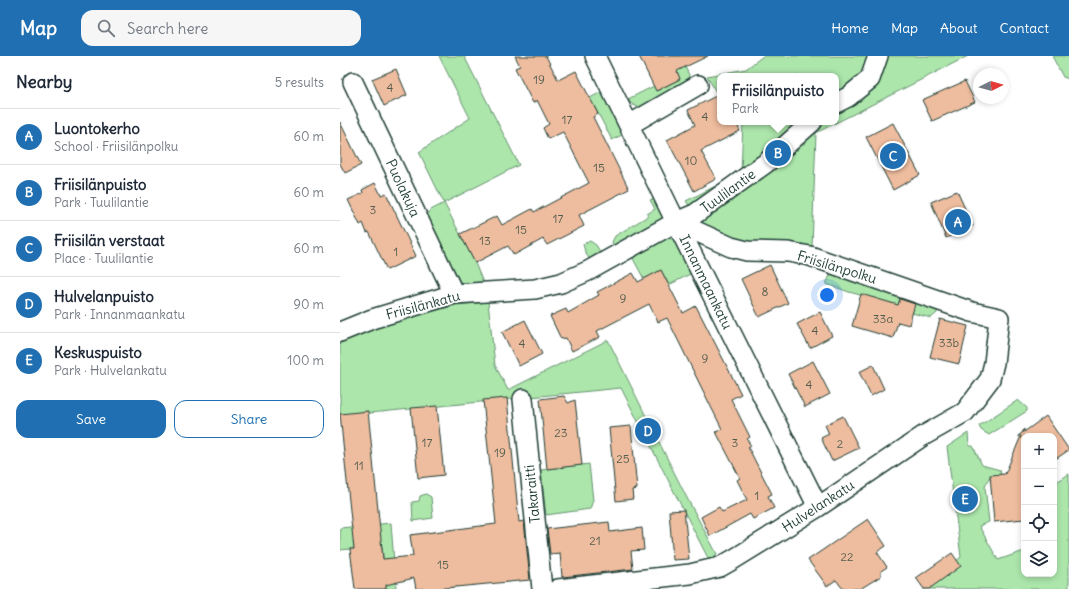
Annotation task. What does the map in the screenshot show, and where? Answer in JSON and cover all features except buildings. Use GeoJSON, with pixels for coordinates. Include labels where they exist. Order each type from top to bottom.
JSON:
{"type":"FeatureCollection","features":[{"type":"Feature","properties":{"kind":"street","name":"Innanmaankatu"},"geometry":{"type":"LineString","coordinates":[[595,56],[818,507]]}},
{"type":"Feature","properties":{"kind":"street"},"geometry":{"type":"LineString","coordinates":[[839,102],[848,97],[870,79],[878,56]]}},
{"type":"Feature","properties":{"kind":"street","name":"Puolakuja"},"geometry":{"type":"LineString","coordinates":[[353,82],[454,294]]}},
{"type":"Feature","properties":{"kind":"street"},"geometry":{"type":"LineString","coordinates":[[629,125],[698,85]]}},
{"type":"Feature","properties":{"kind":"street","name":"Tuulilantie"},"geometry":{"type":"LineString","coordinates":[[508,291],[535,289],[561,283],[588,271],[676,222],[695,214],[766,163],[809,125]]}},
{"type":"Feature","properties":{"kind":"street","name":"Friisilänpolku"},"geometry":{"type":"LineString","coordinates":[[676,222],[731,247],[747,252],[788,252],[810,256],[972,312],[999,318]]}},
{"type":"Feature","properties":{"kind":"street","name":"Friisilänkatu"},"geometry":{"type":"LineString","coordinates":[[340,332],[372,318],[454,294],[508,291]]}},
{"type":"Feature","properties":{"kind":"street","name":"Hulvelankatu"},"geometry":{"type":"LineString","coordinates":[[558,589],[690,574],[720,567],[818,507],[922,436],[970,407],[990,380],[994,363],[999,318]]}},
{"type":"Feature","properties":{"kind":"street","name":"Takaraitti"},"geometry":{"type":"LineString","coordinates":[[523,399],[542,589]]}},
{"type":"Feature","properties":{"kind":"green space"},"geometry":{"type":"Polygon","coordinates":[[[439,56],[464,56],[519,165],[444,203],[419,152],[470,118],[439,56]]]}},
{"type":"Feature","properties":{"kind":"green space"},"geometry":{"type":"Polygon","coordinates":[[[669,56],[680,56],[689,75],[689,80],[645,108],[633,105],[628,99],[654,86],[657,91],[680,79],[669,56]]]}},
{"type":"Feature","properties":{"kind":"green space"},"geometry":{"type":"Polygon","coordinates":[[[763,56],[968,56],[839,121],[839,73],[724,73],[746,69],[763,56]]]}},
{"type":"Feature","properties":{"kind":"green space"},"geometry":{"type":"Polygon","coordinates":[[[1052,56],[1069,56],[1069,79],[1063,77],[1052,56]]]}},
{"type":"Feature","properties":{"kind":"green space"},"geometry":{"type":"Polygon","coordinates":[[[717,74],[717,93],[716,92],[707,76],[717,74]]]}},
{"type":"Feature","properties":{"kind":"green space"},"geometry":{"type":"Polygon","coordinates":[[[603,91],[628,132],[612,140],[590,98],[603,91]]]}},
{"type":"Feature","properties":{"kind":"green space"},"geometry":{"type":"Polygon","coordinates":[[[743,125],[832,125],[816,133],[812,248],[741,244],[704,227],[686,201],[741,173],[743,125]]]}},
{"type":"Feature","properties":{"kind":"green space"},"geometry":{"type":"Polygon","coordinates":[[[655,198],[666,218],[617,247],[613,245],[612,242],[615,236],[648,216],[647,214],[655,209],[650,200],[655,198]]]}},
{"type":"Feature","properties":{"kind":"green space"},"geometry":{"type":"Polygon","coordinates":[[[444,203],[475,263],[484,285],[477,286],[460,282],[427,215],[429,211],[444,203]]]}},
{"type":"Feature","properties":{"kind":"green space"},"geometry":{"type":"Polygon","coordinates":[[[663,238],[674,239],[692,273],[669,285],[661,270],[644,279],[631,255],[663,238]]]}},
{"type":"Feature","properties":{"kind":"green space"},"geometry":{"type":"Polygon","coordinates":[[[590,241],[596,245],[601,253],[592,263],[585,252],[583,244],[590,241]]]}},
{"type":"Feature","properties":{"kind":"green space"},"geometry":{"type":"Polygon","coordinates":[[[833,269],[938,308],[937,313],[931,318],[912,313],[915,302],[900,298],[898,305],[849,292],[826,284],[833,269]]]}},
{"type":"Feature","properties":{"kind":"green space"},"geometry":{"type":"Polygon","coordinates":[[[488,302],[495,365],[508,390],[608,340],[687,498],[717,554],[709,560],[621,388],[340,416],[340,343],[365,331],[419,315],[457,305],[488,302]]]}},
{"type":"Feature","properties":{"kind":"green space"},"geometry":{"type":"Polygon","coordinates":[[[1018,400],[1027,408],[1027,411],[989,435],[981,430],[979,426],[1018,400]]]}},
{"type":"Feature","properties":{"kind":"green space"},"geometry":{"type":"Polygon","coordinates":[[[968,433],[969,446],[973,446],[982,465],[1000,470],[1001,474],[990,476],[985,487],[989,522],[979,526],[998,560],[1021,552],[1021,577],[1057,577],[1057,482],[1069,474],[1069,589],[923,589],[961,557],[947,447],[968,433]]]}},
{"type":"Feature","properties":{"kind":"green space"},"geometry":{"type":"Polygon","coordinates":[[[589,464],[593,500],[590,509],[546,515],[541,470],[589,464]]]}},
{"type":"Feature","properties":{"kind":"green space"},"geometry":{"type":"Polygon","coordinates":[[[426,494],[431,497],[433,518],[413,521],[412,502],[419,501],[420,496],[426,494]]]}},
{"type":"Feature","properties":{"kind":"green space"},"geometry":{"type":"Polygon","coordinates":[[[391,523],[396,589],[386,589],[382,546],[340,550],[340,528],[391,523]]]}},
{"type":"Feature","properties":{"kind":"place","name":"Friisilänpuisto"},"geometry":{"type":"Point","coordinates":[778,153]}},
{"type":"Feature","properties":{"kind":"place","name":"Friisilän verstaat"},"geometry":{"type":"Point","coordinates":[893,156]}},
{"type":"Feature","properties":{"kind":"place","name":"Luontokerho"},"geometry":{"type":"Point","coordinates":[958,222]}},
{"type":"Feature","properties":{"kind":"place","name":"Hulvelanpuisto"},"geometry":{"type":"Point","coordinates":[648,431]}},
{"type":"Feature","properties":{"kind":"place","name":"Keskuspuisto"},"geometry":{"type":"Point","coordinates":[965,499]}}]}
